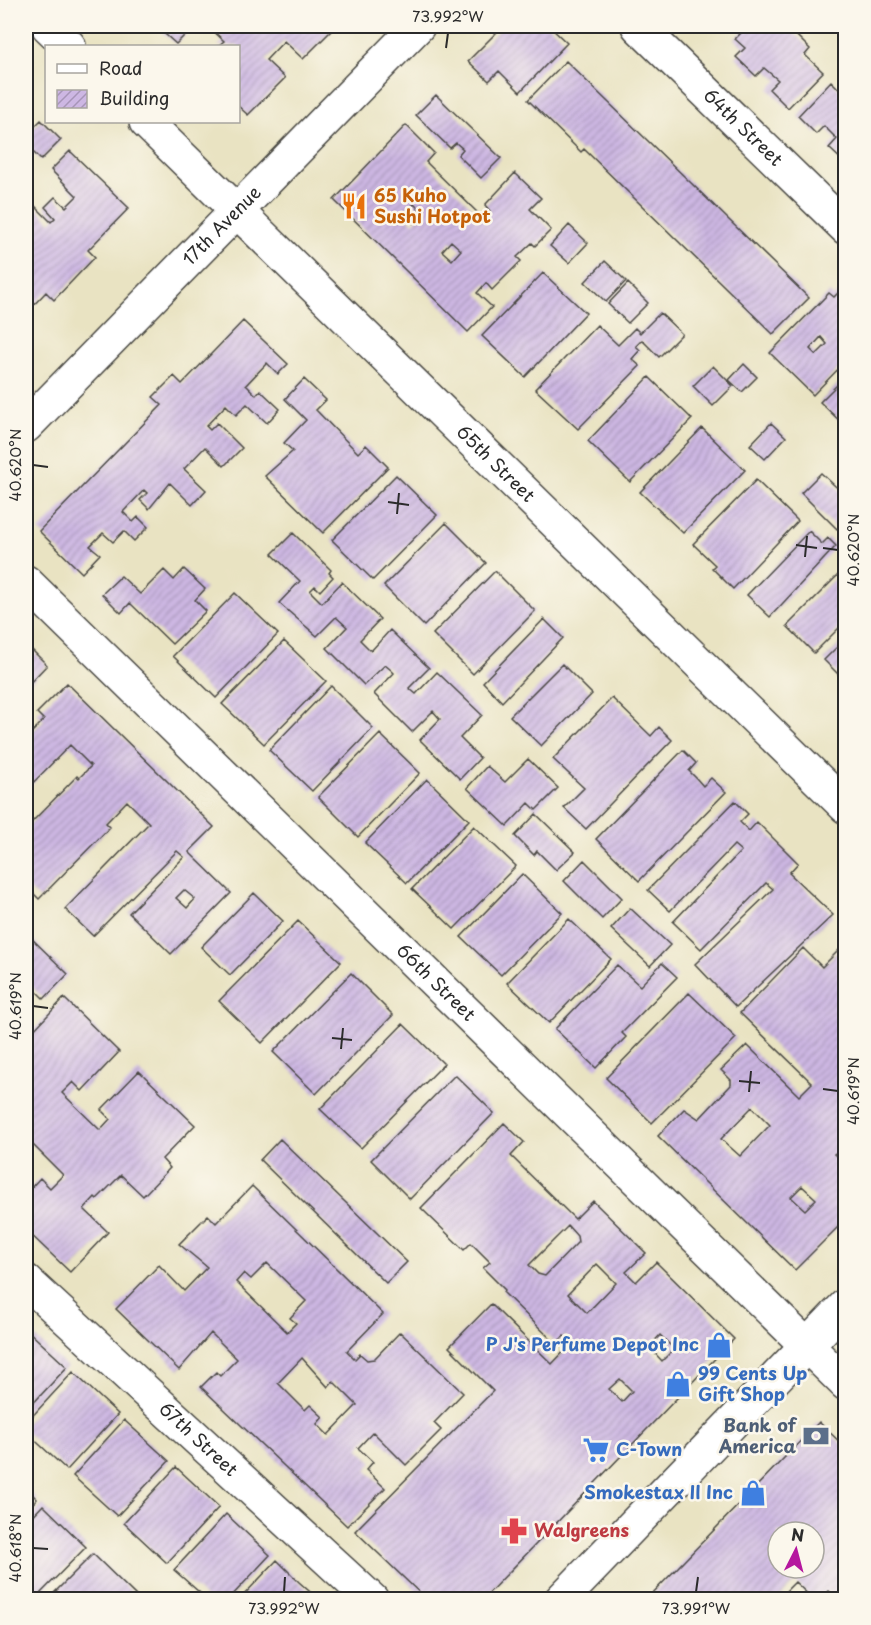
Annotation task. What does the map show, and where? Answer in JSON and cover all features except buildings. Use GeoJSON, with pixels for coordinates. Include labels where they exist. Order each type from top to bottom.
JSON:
{"type":"FeatureCollection","features":[{"type":"Feature","properties":{"kind":"street"},"geometry":{"type":"LineString","coordinates":[[48,26],[68,45]]}},
{"type":"Feature","properties":{"kind":"street","name":"17th Avenue"},"geometry":{"type":"LineString","coordinates":[[26,426],[418,26]]}},
{"type":"Feature","properties":{"kind":"street","name":"64th Street"},"geometry":{"type":"LineString","coordinates":[[639,26],[846,228]]}},
{"type":"Feature","properties":{"kind":"street","name":"65th Street"},"geometry":{"type":"LineString","coordinates":[[147,123],[846,807]]}},
{"type":"Feature","properties":{"kind":"street","name":"66th Street"},"geometry":{"type":"LineString","coordinates":[[26,582],[846,1384]]}},
{"type":"Feature","properties":{"kind":"street","name":"67th Street"},"geometry":{"type":"LineString","coordinates":[[26,1281],[372,1599]]}},
{"type":"Feature","properties":{"kind":"street"},"geometry":{"type":"LineString","coordinates":[[561,1599],[846,1305]]}},
{"type":"Feature","properties":{"kind":"place","name":"65 Kuho Sushi Hotpot"},"geometry":{"type":"Point","coordinates":[354,206]}},
{"type":"Feature","properties":{"kind":"place","name":"P J's Perfume Depot Inc"},"geometry":{"type":"Point","coordinates":[719,1345]}},
{"type":"Feature","properties":{"kind":"place","name":"99 Cents Up Gift Shop"},"geometry":{"type":"Point","coordinates":[678,1384]}},
{"type":"Feature","properties":{"kind":"place","name":"Bank of America"},"geometry":{"type":"Point","coordinates":[816,1436]}},
{"type":"Feature","properties":{"kind":"place","name":"C-Town"},"geometry":{"type":"Point","coordinates":[596,1450]}},
{"type":"Feature","properties":{"kind":"place","name":"Smokestax II Inc"},"geometry":{"type":"Point","coordinates":[753,1493]}},
{"type":"Feature","properties":{"kind":"place","name":"Walgreens"},"geometry":{"type":"Point","coordinates":[514,1531]}}]}
